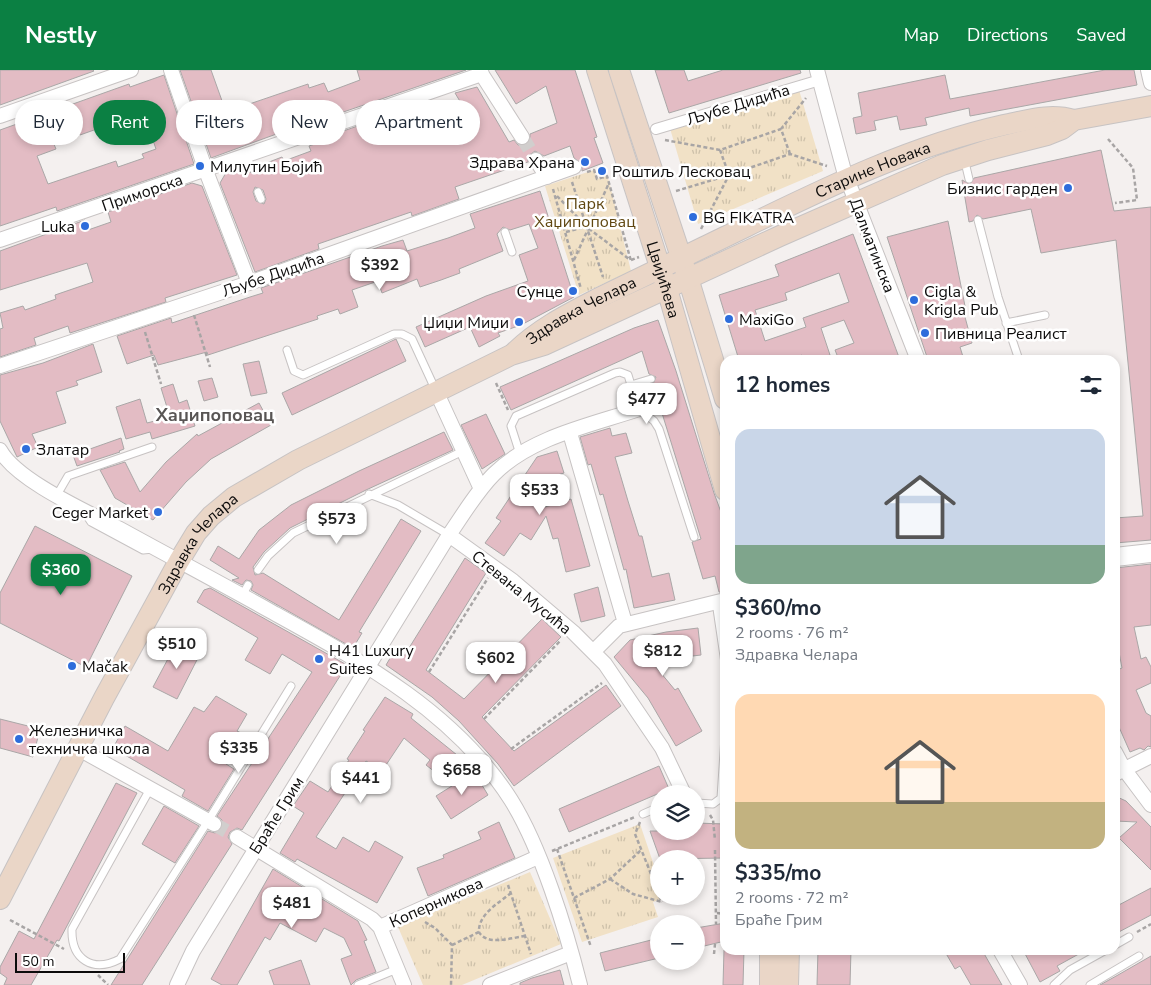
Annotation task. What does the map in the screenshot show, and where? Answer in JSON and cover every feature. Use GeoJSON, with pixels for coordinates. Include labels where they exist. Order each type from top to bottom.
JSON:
{"type":"FeatureCollection","features":[{"type":"Feature","properties":{"kind":"main road","name":"Цвијићева"},"geometry":{"type":"LineString","coordinates":[[597,70],[660,267],[684,368],[720,475]]}},
{"type":"Feature","properties":{"kind":"main road","name":"Цвијићева"},"geometry":{"type":"LineString","coordinates":[[619,70],[720,380]]}},
{"type":"Feature","properties":{"kind":"main road","name":"Старине Новака"},"geometry":{"type":"LineString","coordinates":[[681,257],[846,175],[923,147],[975,132],[1046,116],[1059,116],[1074,120],[1151,106]]}},
{"type":"Feature","properties":{"kind":"main road","name":"Старине Новака"},"geometry":{"type":"LineString","coordinates":[[688,278],[856,202],[964,158],[1047,135],[1062,129],[1074,120]]}},
{"type":"Feature","properties":{"kind":"main road","name":"Здравка Челара"},"geometry":{"type":"LineString","coordinates":[[511,355],[537,332],[681,257]]}},
{"type":"Feature","properties":{"kind":"main road","name":"Здравка Челара"},"geometry":{"type":"LineString","coordinates":[[0,899],[77,748],[179,561],[196,534],[211,516],[234,497],[298,460],[511,355],[544,346],[688,278]]}},
{"type":"Feature","properties":{"kind":"main road"},"geometry":{"type":"LineString","coordinates":[[770,955],[770,985]]}},
{"type":"Feature","properties":{"kind":"main road"},"geometry":{"type":"LineString","coordinates":[[788,955],[788,985]]}},
{"type":"Feature","properties":{"kind":"street"},"geometry":{"type":"LineString","coordinates":[[171,70],[206,170],[249,283]]}},
{"type":"Feature","properties":{"kind":"street"},"geometry":{"type":"LineString","coordinates":[[1148,70],[1151,83]]}},
{"type":"Feature","properties":{"kind":"street"},"geometry":{"type":"LineString","coordinates":[[0,116],[124,71]]}},
{"type":"Feature","properties":{"kind":"street"},"geometry":{"type":"LineString","coordinates":[[481,72],[522,137]]}},
{"type":"Feature","properties":{"kind":"street","name":"Приморска"},"geometry":{"type":"LineString","coordinates":[[0,240],[206,170],[249,162],[481,72]]}},
{"type":"Feature","properties":{"kind":"street","name":"Љубе Дидића"},"geometry":{"type":"LineString","coordinates":[[656,129],[818,75]]}},
{"type":"Feature","properties":{"kind":"street","name":"Далматинска"},"geometry":{"type":"LineString","coordinates":[[818,75],[846,175],[916,355]]}},
{"type":"Feature","properties":{"kind":"street"},"geometry":{"type":"LineString","coordinates":[[536,160],[547,177]]}},
{"type":"Feature","properties":{"kind":"street","name":"Љубе Дидића"},"geometry":{"type":"LineString","coordinates":[[0,366],[494,201],[547,177],[572,172]]}},
{"type":"Feature","properties":{"kind":"street"},"geometry":{"type":"LineString","coordinates":[[436,392],[482,489]]}},
{"type":"Feature","properties":{"kind":"street","name":"Браће Грим"},"geometry":{"type":"LineString","coordinates":[[177,985],[193,951],[255,848],[449,535],[494,474],[520,454],[570,433],[639,409]]}},
{"type":"Feature","properties":{"kind":"street"},"geometry":{"type":"LineString","coordinates":[[570,433],[625,623]]}},
{"type":"Feature","properties":{"kind":"street"},"geometry":{"type":"LineString","coordinates":[[0,450],[17,470],[56,495],[179,561],[245,590],[368,667],[442,721],[475,753],[511,800],[523,821],[538,857],[580,985]]}},
{"type":"Feature","properties":{"kind":"street","name":"Стевана Мусића"},"geometry":{"type":"LineString","coordinates":[[449,535],[495,566],[594,651],[614,675],[662,748],[680,785]]}},
{"type":"Feature","properties":{"kind":"street"},"geometry":{"type":"LineString","coordinates":[[1120,557],[1151,554]]}},
{"type":"Feature","properties":{"kind":"street"},"geometry":{"type":"LineString","coordinates":[[594,651],[613,629],[625,623],[718,602]]}},
{"type":"Feature","properties":{"kind":"street"},"geometry":{"type":"LineString","coordinates":[[77,748],[211,823]]}},
{"type":"Feature","properties":{"kind":"street"},"geometry":{"type":"LineString","coordinates":[[1120,772],[1151,756]]}},
{"type":"Feature","properties":{"kind":"street"},"geometry":{"type":"LineString","coordinates":[[1120,773],[1151,805]]}},
{"type":"Feature","properties":{"kind":"street","name":"Коперникова"},"geometry":{"type":"LineString","coordinates":[[236,837],[372,919],[380,927],[538,857]]}},
{"type":"Feature","properties":{"kind":"street"},"geometry":{"type":"LineString","coordinates":[[380,927],[404,985]]}},
{"type":"Feature","properties":{"kind":"street"},"geometry":{"type":"LineString","coordinates":[[490,985],[571,953]]}},
{"type":"Feature","properties":{"kind":"street"},"geometry":{"type":"LineString","coordinates":[[1003,955],[1020,985]]}},
{"type":"Feature","properties":{"kind":"lane"},"geometry":{"type":"LineString","coordinates":[[964,158],[969,179]]}},
{"type":"Feature","properties":{"kind":"lane"},"geometry":{"type":"LineString","coordinates":[[978,220],[1006,323],[1017,355]]}},
{"type":"Feature","properties":{"kind":"lane"},"geometry":{"type":"LineString","coordinates":[[505,232],[512,252]]}},
{"type":"Feature","properties":{"kind":"lane"},"geometry":{"type":"LineString","coordinates":[[1006,323],[1045,315]]}},
{"type":"Feature","properties":{"kind":"lane"},"geometry":{"type":"LineString","coordinates":[[287,350],[294,371],[303,375],[394,334],[402,334],[412,339],[436,392]]}},
{"type":"Feature","properties":{"kind":"lane"},"geometry":{"type":"LineString","coordinates":[[520,454],[512,432],[512,421],[516,416],[615,373],[620,372],[628,375],[639,409],[654,421],[660,430],[694,537]]}},
{"type":"Feature","properties":{"kind":"lane"},"geometry":{"type":"LineString","coordinates":[[631,385],[651,379]]}},
{"type":"Feature","properties":{"kind":"lane"},"geometry":{"type":"LineString","coordinates":[[56,495],[68,476],[152,447]]}},
{"type":"Feature","properties":{"kind":"lane"},"geometry":{"type":"LineString","coordinates":[[258,570],[268,556],[293,533],[369,494],[463,450]]}},
{"type":"Feature","properties":{"kind":"lane"},"geometry":{"type":"LineString","coordinates":[[369,494],[398,505],[449,535]]}},
{"type":"Feature","properties":{"kind":"lane"},"geometry":{"type":"LineString","coordinates":[[718,602],[720,619]]}},
{"type":"Feature","properties":{"kind":"lane"},"geometry":{"type":"LineString","coordinates":[[150,789],[72,929],[72,941],[76,953],[85,961],[97,965],[109,964],[120,959],[211,823],[291,686]]}},
{"type":"Feature","properties":{"kind":"lane"},"geometry":{"type":"LineString","coordinates":[[705,803],[716,802],[720,797]]}},
{"type":"Feature","properties":{"kind":"lane"},"geometry":{"type":"LineString","coordinates":[[643,814],[650,811]]}},
{"type":"Feature","properties":{"kind":"lane"},"geometry":{"type":"LineString","coordinates":[[1120,942],[1129,937]]}},
{"type":"Feature","properties":{"kind":"lane"},"geometry":{"type":"LineString","coordinates":[[1054,985],[1070,970],[1097,955]]}},
{"type":"Feature","properties":{"kind":"lane"},"geometry":{"type":"LineString","coordinates":[[1090,985],[1139,956]]}},
{"type":"Feature","properties":{"kind":"lane"},"geometry":{"type":"LineString","coordinates":[[358,985],[397,969]]}},
{"type":"Feature","properties":{"kind":"path"},"geometry":{"type":"LineString","coordinates":[[660,139],[720,150],[781,129],[818,75]]}},
{"type":"Feature","properties":{"kind":"path"},"geometry":{"type":"LineString","coordinates":[[781,129],[790,154]]}},
{"type":"Feature","properties":{"kind":"path"},"geometry":{"type":"LineString","coordinates":[[1108,139],[1133,168],[1137,200],[1115,203]]}},
{"type":"Feature","properties":{"kind":"path"},"geometry":{"type":"LineString","coordinates":[[697,236],[729,175],[720,150]]}},
{"type":"Feature","properties":{"kind":"path"},"geometry":{"type":"LineString","coordinates":[[661,195],[729,175],[790,154],[846,175]]}},
{"type":"Feature","properties":{"kind":"path"},"geometry":{"type":"LineString","coordinates":[[572,172],[606,285]]}},
{"type":"Feature","properties":{"kind":"path"},"geometry":{"type":"LineString","coordinates":[[586,305],[556,195],[588,228],[631,260],[610,181],[607,176]]}},
{"type":"Feature","properties":{"kind":"path"},"geometry":{"type":"LineString","coordinates":[[573,260],[610,181]]}},
{"type":"Feature","properties":{"kind":"path"},"geometry":{"type":"LineString","coordinates":[[566,232],[588,228],[619,218]]}},
{"type":"Feature","properties":{"kind":"path"},"geometry":{"type":"LineString","coordinates":[[190,301],[210,367]]}},
{"type":"Feature","properties":{"kind":"path"},"geometry":{"type":"LineString","coordinates":[[141,318],[161,384]]}},
{"type":"Feature","properties":{"kind":"path"},"geometry":{"type":"LineString","coordinates":[[496,383],[512,421]]}},
{"type":"Feature","properties":{"kind":"path"},"geometry":{"type":"LineString","coordinates":[[429,672],[495,566]]}},
{"type":"Feature","properties":{"kind":"path"},"geometry":{"type":"LineString","coordinates":[[484,719],[571,630]]}},
{"type":"Feature","properties":{"kind":"path"},"geometry":{"type":"LineString","coordinates":[[511,749],[614,675]]}},
{"type":"Feature","properties":{"kind":"path"},"geometry":{"type":"LineString","coordinates":[[705,810],[713,820],[715,840]]}},
{"type":"Feature","properties":{"kind":"path"},"geometry":{"type":"LineString","coordinates":[[538,857],[643,814]]}},
{"type":"Feature","properties":{"kind":"path"},"geometry":{"type":"LineString","coordinates":[[643,814],[635,834],[650,872]]}},
{"type":"Feature","properties":{"kind":"path"},"geometry":{"type":"LineString","coordinates":[[557,849],[591,947]]}},
{"type":"Feature","properties":{"kind":"path"},"geometry":{"type":"LineString","coordinates":[[574,898],[610,879],[641,850]]}},
{"type":"Feature","properties":{"kind":"path"},"geometry":{"type":"LineString","coordinates":[[715,850],[716,924]]}},
{"type":"Feature","properties":{"kind":"path"},"geometry":{"type":"LineString","coordinates":[[504,872],[536,966]]}},
{"type":"Feature","properties":{"kind":"path"},"geometry":{"type":"LineString","coordinates":[[610,879],[633,894],[650,899]]}},
{"type":"Feature","properties":{"kind":"path"},"geometry":{"type":"LineString","coordinates":[[479,932],[480,922],[486,913],[511,893]]}},
{"type":"Feature","properties":{"kind":"path"},"geometry":{"type":"LineString","coordinates":[[407,915],[424,921],[435,928],[452,945],[450,985]]}},
{"type":"Feature","properties":{"kind":"path"},"geometry":{"type":"LineString","coordinates":[[10,920],[85,961],[108,985]]}},
{"type":"Feature","properties":{"kind":"path"},"geometry":{"type":"LineString","coordinates":[[1129,937],[1151,924]]}},
{"type":"Feature","properties":{"kind":"path"},"geometry":{"type":"LineString","coordinates":[[479,932],[485,938],[492,940],[525,936]]}},
{"type":"Feature","properties":{"kind":"path"},"geometry":{"type":"LineString","coordinates":[[452,945],[479,932]]}},
{"type":"Feature","properties":{"kind":"path"},"geometry":{"type":"LineString","coordinates":[[714,954],[715,944]]}},
{"type":"Feature","properties":{"kind":"green space"},"geometry":{"type":"Polygon","coordinates":[[[797,83],[823,171],[698,224],[669,125],[797,83]]]}},
{"type":"Feature","properties":{"kind":"green space","name":"Парк Хаџипоповац"},"geometry":{"type":"Polygon","coordinates":[[[594,170],[597,179],[607,176],[609,181],[631,271],[579,295],[545,186],[594,170]]]}},
{"type":"Feature","properties":{"kind":"green space"},"geometry":{"type":"Polygon","coordinates":[[[640,824],[650,853],[650,905],[654,905],[657,915],[650,915],[650,920],[582,942],[553,858],[640,824]]]}},
{"type":"Feature","properties":{"kind":"green space"},"geometry":{"type":"Polygon","coordinates":[[[530,872],[561,944],[462,985],[423,985],[398,927],[530,872]]]}},
{"type":"Feature","properties":{"kind":"building"},"geometry":{"type":"Polygon","coordinates":[[[0,70],[93,70],[94,71],[0,105],[0,70]]]}},
{"type":"Feature","properties":{"kind":"building"},"geometry":{"type":"Polygon","coordinates":[[[180,70],[211,70],[222,100],[191,100],[180,70]]]}},
{"type":"Feature","properties":{"kind":"building"},"geometry":{"type":"Polygon","coordinates":[[[357,70],[466,70],[378,100],[356,100],[356,108],[346,111],[346,100],[272,100],[272,136],[262,139],[261,100],[308,84],[309,88],[324,83],[328,92],[360,80],[357,70]]]}},
{"type":"Feature","properties":{"kind":"building"},"geometry":{"type":"Polygon","coordinates":[[[495,70],[575,70],[597,137],[594,138],[603,163],[582,171],[582,164],[574,158],[570,146],[544,156],[535,151],[528,156],[528,162],[455,187],[459,199],[412,216],[411,212],[318,244],[319,249],[255,272],[220,183],[227,171],[244,165],[248,172],[253,173],[256,167],[282,157],[284,161],[311,151],[309,146],[312,145],[346,145],[346,130],[356,127],[356,145],[480,145],[480,100],[459,100],[455,93],[477,87],[509,142],[514,140],[518,145],[526,145],[530,141],[530,134],[557,123],[546,86],[516,104],[495,70]],[[255,187],[253,192],[256,201],[264,204],[266,199],[263,190],[255,187]]]}},
{"type":"Feature","properties":{"kind":"building"},"geometry":{"type":"Polygon","coordinates":[[[655,70],[684,70],[688,81],[723,70],[800,70],[801,73],[669,113],[655,70]]]}},
{"type":"Feature","properties":{"kind":"building"},"geometry":{"type":"Polygon","coordinates":[[[1105,70],[1134,70],[1137,85],[970,116],[969,108],[925,118],[927,125],[900,130],[897,116],[874,121],[876,130],[856,134],[853,118],[862,116],[858,93],[945,75],[950,99],[1105,70]]]}},
{"type":"Feature","properties":{"kind":"building"},"geometry":{"type":"Polygon","coordinates":[[[164,75],[176,111],[176,145],[188,145],[194,164],[57,211],[56,207],[0,226],[0,130],[15,125],[15,145],[54,145],[56,149],[37,156],[48,184],[116,161],[118,167],[144,158],[142,154],[156,149],[155,145],[166,145],[166,100],[93,100],[93,130],[83,134],[83,100],[129,84],[130,87],[164,75]]]}},
{"type":"Feature","properties":{"kind":"building"},"geometry":{"type":"Polygon","coordinates":[[[206,145],[246,145],[211,158],[206,145]]]}},
{"type":"Feature","properties":{"kind":"building"},"geometry":{"type":"Polygon","coordinates":[[[1101,150],[1114,211],[1151,207],[1151,540],[1120,543],[1120,518],[1143,516],[1116,240],[1041,253],[1031,209],[983,219],[977,215],[973,221],[969,222],[962,180],[970,184],[974,178],[1101,150]]]}},
{"type":"Feature","properties":{"kind":"building"},"geometry":{"type":"Polygon","coordinates":[[[192,183],[202,186],[237,275],[165,298],[166,302],[70,333],[68,326],[34,338],[36,345],[0,357],[0,329],[3,328],[0,313],[23,306],[25,310],[56,299],[55,295],[93,282],[87,263],[0,290],[0,251],[85,220],[88,230],[111,222],[108,212],[192,183]]]}},
{"type":"Feature","properties":{"kind":"building"},"geometry":{"type":"Polygon","coordinates":[[[540,191],[574,297],[521,325],[498,333],[500,336],[479,347],[470,327],[425,347],[416,327],[486,296],[528,281],[519,255],[538,248],[529,224],[510,230],[503,227],[497,234],[503,251],[459,269],[460,273],[441,280],[420,287],[417,279],[382,293],[378,281],[352,290],[358,307],[340,314],[338,309],[317,316],[318,319],[208,355],[207,352],[158,365],[154,355],[127,364],[117,336],[171,318],[172,323],[263,293],[261,288],[382,246],[403,240],[407,251],[448,238],[475,228],[470,214],[540,191]]]}},
{"type":"Feature","properties":{"kind":"building"},"geometry":{"type":"Polygon","coordinates":[[[948,221],[965,306],[962,306],[972,343],[960,347],[962,355],[926,355],[887,237],[948,221]]]}},
{"type":"Feature","properties":{"kind":"building"},"geometry":{"type":"Polygon","coordinates":[[[853,234],[898,355],[837,355],[835,350],[854,343],[844,320],[821,328],[830,355],[737,355],[719,295],[779,276],[775,265],[853,234]],[[839,273],[785,293],[787,300],[755,310],[765,341],[806,327],[803,318],[849,302],[839,273]]]}},
{"type":"Feature","properties":{"kind":"building"},"geometry":{"type":"Polygon","coordinates":[[[658,320],[676,371],[720,509],[720,592],[715,576],[703,579],[692,542],[701,539],[653,384],[656,377],[649,374],[642,351],[511,410],[500,387],[634,328],[658,320]]]}},
{"type":"Feature","properties":{"kind":"building"},"geometry":{"type":"Polygon","coordinates":[[[396,339],[406,361],[292,415],[282,393],[396,339]]]}},
{"type":"Feature","properties":{"kind":"building"},"geometry":{"type":"Polygon","coordinates":[[[93,344],[102,372],[76,381],[78,385],[56,392],[66,423],[32,434],[38,447],[17,457],[0,421],[0,375],[43,363],[93,344]]]}},
{"type":"Feature","properties":{"kind":"building"},"geometry":{"type":"Polygon","coordinates":[[[259,361],[267,393],[251,396],[243,364],[259,361]]]}},
{"type":"Feature","properties":{"kind":"building"},"geometry":{"type":"Polygon","coordinates":[[[212,378],[218,397],[204,401],[198,381],[212,378]]]}},
{"type":"Feature","properties":{"kind":"building"},"geometry":{"type":"Polygon","coordinates":[[[173,384],[179,403],[187,400],[195,426],[152,439],[150,432],[126,439],[116,407],[140,399],[147,423],[170,417],[161,388],[173,384]]]}},
{"type":"Feature","properties":{"kind":"building"},"geometry":{"type":"Polygon","coordinates":[[[259,403],[271,425],[211,459],[186,482],[153,520],[115,498],[100,470],[125,462],[140,492],[166,462],[197,434],[198,436],[259,403]]]}},
{"type":"Feature","properties":{"kind":"building"},"geometry":{"type":"Polygon","coordinates":[[[486,414],[505,454],[482,469],[461,425],[486,414]]]}},
{"type":"Feature","properties":{"kind":"building"},"geometry":{"type":"Polygon","coordinates":[[[610,428],[612,436],[626,433],[632,453],[615,457],[639,536],[642,536],[652,577],[669,573],[675,600],[634,608],[626,569],[624,570],[603,494],[600,495],[591,464],[588,465],[580,437],[610,428]]]}},
{"type":"Feature","properties":{"kind":"building"},"geometry":{"type":"Polygon","coordinates":[[[444,432],[453,450],[290,528],[264,552],[253,567],[255,575],[263,573],[339,620],[401,519],[421,531],[359,632],[362,633],[353,648],[251,590],[253,585],[251,581],[246,580],[242,585],[232,580],[239,578],[210,560],[218,546],[239,559],[259,530],[291,505],[444,432]]]}},
{"type":"Feature","properties":{"kind":"building"},"geometry":{"type":"Polygon","coordinates":[[[121,438],[124,449],[120,452],[77,466],[73,455],[121,438]]]}},
{"type":"Feature","properties":{"kind":"building"},"geometry":{"type":"Polygon","coordinates":[[[557,451],[564,473],[547,478],[530,497],[545,507],[571,499],[590,566],[566,572],[558,538],[553,539],[546,516],[531,540],[520,533],[504,556],[485,543],[501,521],[496,518],[537,457],[557,451]]]}},
{"type":"Feature","properties":{"kind":"building"},"geometry":{"type":"Polygon","coordinates":[[[35,526],[132,576],[86,667],[0,623],[0,593],[35,526]]]}},
{"type":"Feature","properties":{"kind":"building"},"geometry":{"type":"Polygon","coordinates":[[[465,558],[486,573],[426,670],[464,699],[542,619],[561,637],[482,717],[514,751],[606,685],[621,706],[514,786],[498,764],[459,721],[432,697],[386,665],[395,650],[404,656],[465,558]]]}},
{"type":"Feature","properties":{"kind":"building"},"geometry":{"type":"Polygon","coordinates":[[[1151,564],[1151,625],[1134,627],[1141,659],[1146,657],[1151,667],[1151,683],[1136,690],[1146,713],[1151,716],[1151,747],[1148,746],[1144,750],[1140,748],[1130,752],[1120,729],[1120,669],[1122,668],[1120,657],[1120,567],[1151,564]]]}},
{"type":"Feature","properties":{"kind":"building"},"geometry":{"type":"Polygon","coordinates":[[[598,587],[605,616],[581,622],[574,594],[598,587]]]}},
{"type":"Feature","properties":{"kind":"building"},"geometry":{"type":"Polygon","coordinates":[[[210,588],[347,665],[242,830],[237,828],[230,832],[228,837],[232,844],[142,985],[111,985],[208,831],[215,833],[221,829],[222,820],[217,816],[312,672],[282,654],[270,674],[245,660],[258,638],[197,602],[204,590],[210,588]]]}},
{"type":"Feature","properties":{"kind":"building"},"geometry":{"type":"Polygon","coordinates":[[[698,628],[701,655],[651,661],[675,690],[678,688],[702,731],[676,746],[648,698],[614,657],[630,640],[666,632],[698,628]]]}},
{"type":"Feature","properties":{"kind":"building"},"geometry":{"type":"Polygon","coordinates":[[[178,640],[201,652],[177,699],[153,687],[178,640]]]}},
{"type":"Feature","properties":{"kind":"building"},"geometry":{"type":"Polygon","coordinates":[[[216,696],[247,714],[237,731],[243,734],[226,764],[234,769],[208,811],[182,796],[185,790],[113,748],[125,726],[168,751],[194,707],[204,712],[216,696]]]}},
{"type":"Feature","properties":{"kind":"building"},"geometry":{"type":"Polygon","coordinates":[[[385,697],[413,714],[411,718],[457,755],[440,776],[426,765],[430,760],[404,738],[382,771],[366,761],[316,837],[336,849],[343,837],[369,852],[375,841],[403,857],[377,903],[297,859],[295,862],[280,853],[304,813],[293,806],[310,781],[328,792],[349,760],[347,759],[365,731],[363,730],[385,697]]]}},
{"type":"Feature","properties":{"kind":"building","name":"Железничка техничка школа"},"geometry":{"type":"Polygon","coordinates":[[[0,719],[40,729],[33,757],[0,748],[0,719]]]}},
{"type":"Feature","properties":{"kind":"building"},"geometry":{"type":"Polygon","coordinates":[[[659,766],[667,785],[650,785],[650,797],[569,832],[559,809],[659,766]]]}},
{"type":"Feature","properties":{"kind":"building"},"geometry":{"type":"Polygon","coordinates":[[[474,772],[488,795],[451,819],[436,796],[474,772]]]}},
{"type":"Feature","properties":{"kind":"building"},"geometry":{"type":"Polygon","coordinates":[[[116,783],[137,793],[59,941],[57,940],[31,985],[4,985],[7,978],[0,973],[0,967],[19,931],[34,939],[116,783]]]}},
{"type":"Feature","properties":{"kind":"building"},"geometry":{"type":"Polygon","coordinates":[[[1120,798],[1126,801],[1151,827],[1151,870],[1120,839],[1137,822],[1120,821],[1120,798]]]}},
{"type":"Feature","properties":{"kind":"building"},"geometry":{"type":"Polygon","coordinates":[[[164,806],[199,826],[175,863],[142,844],[164,806]]]}},
{"type":"Feature","properties":{"kind":"building"},"geometry":{"type":"Polygon","coordinates":[[[499,822],[515,858],[428,896],[417,868],[444,858],[443,855],[481,839],[478,832],[499,822]]]}},
{"type":"Feature","properties":{"kind":"building"},"geometry":{"type":"Polygon","coordinates":[[[705,823],[720,824],[720,858],[705,858],[705,850],[657,850],[653,840],[705,840],[705,823]]]}},
{"type":"Feature","properties":{"kind":"building"},"geometry":{"type":"Polygon","coordinates":[[[273,869],[358,921],[367,940],[364,941],[376,972],[356,980],[351,985],[341,959],[352,955],[344,938],[324,928],[316,942],[280,923],[270,940],[265,937],[237,985],[222,985],[211,979],[273,869]]]}},
{"type":"Feature","properties":{"kind":"building"},"geometry":{"type":"Polygon","coordinates":[[[1151,888],[1151,915],[1120,931],[1120,904],[1151,888]]]}},
{"type":"Feature","properties":{"kind":"building"},"geometry":{"type":"Polygon","coordinates":[[[720,924],[720,942],[705,946],[705,926],[720,924]]]}},
{"type":"Feature","properties":{"kind":"building"},"geometry":{"type":"Polygon","coordinates":[[[650,940],[650,960],[605,971],[600,953],[650,940]]]}},
{"type":"Feature","properties":{"kind":"building"},"geometry":{"type":"Polygon","coordinates":[[[724,955],[744,955],[743,985],[723,985],[724,955]]]}},
{"type":"Feature","properties":{"kind":"building"},"geometry":{"type":"Polygon","coordinates":[[[818,955],[851,955],[850,985],[817,985],[818,955]]]}},
{"type":"Feature","properties":{"kind":"building"},"geometry":{"type":"Polygon","coordinates":[[[947,955],[985,955],[1002,985],[971,985],[960,966],[955,969],[947,955]]]}},
{"type":"Feature","properties":{"kind":"building"},"geometry":{"type":"Polygon","coordinates":[[[1026,955],[1077,955],[1057,966],[1060,971],[1040,982],[1026,955]]]}},
{"type":"Feature","properties":{"kind":"building"},"geometry":{"type":"Polygon","coordinates":[[[1151,956],[1151,985],[1100,985],[1118,975],[1151,956]]]}},
{"type":"Feature","properties":{"kind":"building"},"geometry":{"type":"Polygon","coordinates":[[[301,960],[310,985],[274,985],[269,971],[301,960]]]}},
{"type":"Feature","properties":{"kind":"building"},"geometry":{"type":"Polygon","coordinates":[[[560,970],[564,985],[520,985],[520,983],[532,978],[560,970]]]}},
{"type":"Feature","properties":{"kind":"tunnel"},"geometry":{"type":"LineString","coordinates":[[522,137],[536,160]]}},
{"type":"Feature","properties":{"kind":"tunnel"},"geometry":{"type":"LineString","coordinates":[[214,824],[237,837]]}},
{"type":"Feature","properties":{"kind":"place","name":"Здрава Храна"},"geometry":{"type":"Point","coordinates":[585,162]}},
{"type":"Feature","properties":{"kind":"place","name":"Милутин Бојић"},"geometry":{"type":"Point","coordinates":[200,166]}},
{"type":"Feature","properties":{"kind":"place","name":"Роштиљ Лесковац"},"geometry":{"type":"Point","coordinates":[602,171]}},
{"type":"Feature","properties":{"kind":"place","name":"Бизнис гарден"},"geometry":{"type":"Point","coordinates":[1068,188]}},
{"type":"Feature","properties":{"kind":"place","name":"BG FIKATRA"},"geometry":{"type":"Point","coordinates":[693,217]}},
{"type":"Feature","properties":{"kind":"place","name":"Luka"},"geometry":{"type":"Point","coordinates":[85,226]}},
{"type":"Feature","properties":{"kind":"place","name":"Сунце"},"geometry":{"type":"Point","coordinates":[573,291]}},
{"type":"Feature","properties":{"kind":"place","name":"Cigla & Krigla Pub"},"geometry":{"type":"Point","coordinates":[914,300]}},
{"type":"Feature","properties":{"kind":"place","name":"MaxiGo"},"geometry":{"type":"Point","coordinates":[729,319]}},
{"type":"Feature","properties":{"kind":"place","name":"Џиџи Миџи"},"geometry":{"type":"Point","coordinates":[519,322]}},
{"type":"Feature","properties":{"kind":"place","name":"Пивница Реалист"},"geometry":{"type":"Point","coordinates":[925,333]}},
{"type":"Feature","properties":{"kind":"place","name":"Златар"},"geometry":{"type":"Point","coordinates":[26,449]}},
{"type":"Feature","properties":{"kind":"place","name":"Ceger Market"},"geometry":{"type":"Point","coordinates":[158,512]}},
{"type":"Feature","properties":{"kind":"place","name":"H41 Luxury Suites"},"geometry":{"type":"Point","coordinates":[319,659]}},
{"type":"Feature","properties":{"kind":"place","name":"Mačak"},"geometry":{"type":"Point","coordinates":[72,666]}},
{"type":"Feature","properties":{"kind":"place","name":"Железничка техничка школа"},"geometry":{"type":"Point","coordinates":[19,739]}},
{"type":"Feature","properties":{"kind":"district","name":"Хаџипоповац"},"geometry":{"type":"Point","coordinates":[215,415]}}]}
